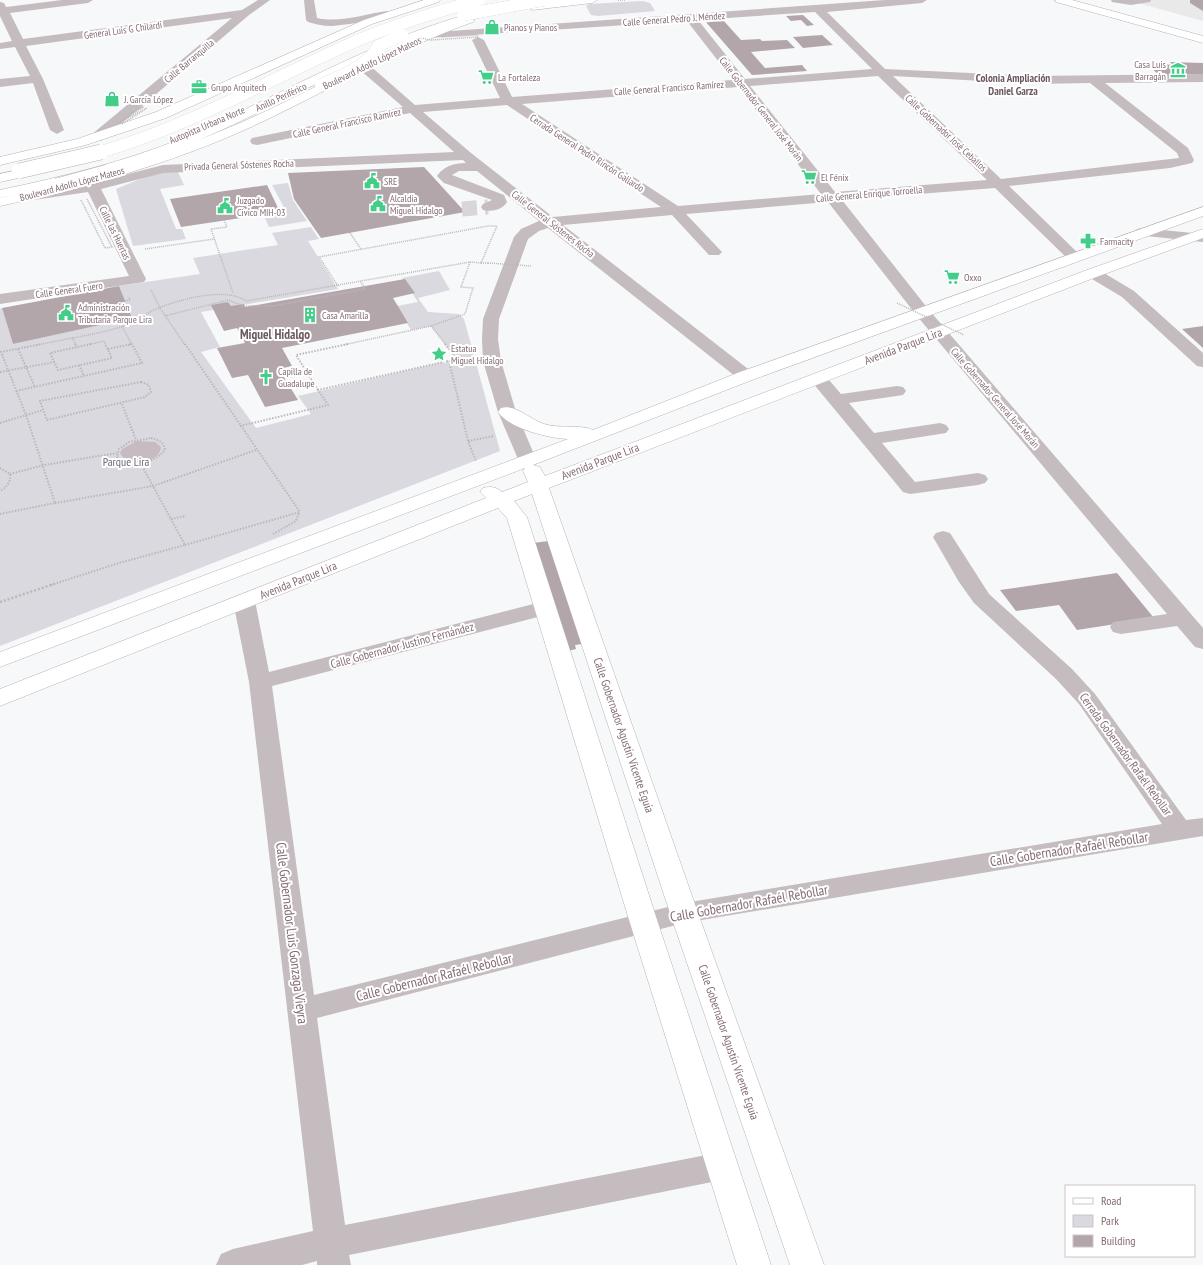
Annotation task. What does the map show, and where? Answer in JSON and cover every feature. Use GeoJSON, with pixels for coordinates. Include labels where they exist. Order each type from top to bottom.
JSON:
{"type":"FeatureCollection","features":[{"type":"Feature","properties":{"kind":"main road"},"geometry":{"type":"LineString","coordinates":[[0,161],[65,147],[96,138],[160,115],[387,14],[435,0]]}},
{"type":"Feature","properties":{"kind":"main road","name":"Autopista Urbana Norte"},"geometry":{"type":"LineString","coordinates":[[0,174],[50,165],[94,154],[159,133],[389,27],[445,8],[479,0]]}},
{"type":"Feature","properties":{"kind":"main road","name":"Anillo Periférico"},"geometry":{"type":"LineString","coordinates":[[0,178],[73,162],[161,133],[396,27],[440,12],[496,0]]}},
{"type":"Feature","properties":{"kind":"main road","name":"Autopista Urbana Norte"},"geometry":{"type":"LineString","coordinates":[[0,186],[84,168],[146,150],[210,125],[378,46],[413,31],[450,18],[494,8],[544,0]]}},
{"type":"Feature","properties":{"kind":"main road","name":"Anillo Periférico"},"geometry":{"type":"LineString","coordinates":[[0,194],[69,179],[164,150],[210,131],[373,52],[429,28],[481,13],[561,0]]}},
{"type":"Feature","properties":{"kind":"main road","name":"Boulevard Adolfo López Mateos"},"geometry":{"type":"LineString","coordinates":[[0,202],[90,181],[175,154],[207,142],[364,67],[426,35],[485,16],[536,6],[592,0]]}},
{"type":"Feature","properties":{"kind":"main road"},"geometry":{"type":"LineString","coordinates":[[1060,0],[1203,40]]}},
{"type":"Feature","properties":{"kind":"main road"},"geometry":{"type":"LineString","coordinates":[[1080,0],[1203,33]]}},
{"type":"Feature","properties":{"kind":"main road"},"geometry":{"type":"LineString","coordinates":[[1097,0],[1203,29]]}},
{"type":"Feature","properties":{"kind":"main road"},"geometry":{"type":"LineString","coordinates":[[1168,19],[1182,22]]}},
{"type":"Feature","properties":{"kind":"main road"},"geometry":{"type":"LineString","coordinates":[[0,198],[63,184],[134,164],[200,142],[351,71],[369,58],[378,46]]}},
{"type":"Feature","properties":{"kind":"main road","name":"Avenida Parque Lira"},"geometry":{"type":"LineString","coordinates":[[0,660],[476,471],[528,460],[746,376],[1203,211]]}},
{"type":"Feature","properties":{"kind":"main road","name":"Avenida Parque Lira"},"geometry":{"type":"LineString","coordinates":[[0,698],[500,500],[818,378],[940,333],[1093,273],[1199,236]]}},
{"type":"Feature","properties":{"kind":"main road"},"geometry":{"type":"LineString","coordinates":[[507,412],[525,424],[551,432],[582,434],[609,430]]}},
{"type":"Feature","properties":{"kind":"main road","name":"Calle Gobernador Agustín Vicente Eguía"},"geometry":{"type":"LineString","coordinates":[[528,460],[539,485],[684,913],[807,1265]]}},
{"type":"Feature","properties":{"kind":"main road"},"geometry":{"type":"LineString","coordinates":[[476,471],[500,500],[517,517],[644,923],[754,1265]]}},
{"type":"Feature","properties":{"kind":"street"},"geometry":{"type":"LineString","coordinates":[[57,130],[37,79],[1,9],[88,0]]}},
{"type":"Feature","properties":{"kind":"street","name":"Calle Barranquilla"},"geometry":{"type":"LineString","coordinates":[[96,138],[245,13],[265,0]]}},
{"type":"Feature","properties":{"kind":"street"},"geometry":{"type":"LineString","coordinates":[[309,0],[312,20],[318,22],[344,21],[387,14]]}},
{"type":"Feature","properties":{"kind":"street","name":"Calle General Pedro J. Méndez"},"geometry":{"type":"LineString","coordinates":[[426,35],[818,9],[922,0]]}},
{"type":"Feature","properties":{"kind":"street"},"geometry":{"type":"LineString","coordinates":[[1116,0],[1131,2],[1146,0]]}},
{"type":"Feature","properties":{"kind":"street","name":"Calle Gobernador José Ceballos"},"geometry":{"type":"LineString","coordinates":[[818,9],[879,72],[999,183],[1074,257]]}},
{"type":"Feature","properties":{"kind":"street","name":"General Luis G Chilardi"},"geometry":{"type":"LineString","coordinates":[[0,46],[245,13]]}},
{"type":"Feature","properties":{"kind":"street","name":"Calle Gobernador General José Morán"},"geometry":{"type":"LineString","coordinates":[[690,18],[923,313],[1203,642]]}},
{"type":"Feature","properties":{"kind":"street"},"geometry":{"type":"LineString","coordinates":[[478,40],[507,100]]}},
{"type":"Feature","properties":{"kind":"street","name":"Calle General Sóstenes Rocha"},"geometry":{"type":"LineString","coordinates":[[364,67],[466,156],[746,376]]}},
{"type":"Feature","properties":{"kind":"street","name":"Calle General Francisco Ramírez"},"geometry":{"type":"LineString","coordinates":[[257,141],[412,109],[507,100],[879,72],[1035,80],[1203,78]]}},
{"type":"Feature","properties":{"kind":"street"},"geometry":{"type":"LineString","coordinates":[[0,83],[37,79]]}},
{"type":"Feature","properties":{"kind":"street","name":"Calle General Enrique Torroella"},"geometry":{"type":"LineString","coordinates":[[551,223],[582,218],[999,183],[1170,164],[1187,160],[1183,151],[1094,80]]}},
{"type":"Feature","properties":{"kind":"street","name":"Cerrada General Pedro Rincón Gallardo"},"geometry":{"type":"LineString","coordinates":[[507,100],[675,210],[714,252]]}},
{"type":"Feature","properties":{"kind":"street","name":"Privada General Sóstenes Rocha"},"geometry":{"type":"LineString","coordinates":[[15,199],[93,188],[163,169],[466,156]]}},
{"type":"Feature","properties":{"kind":"street"},"geometry":{"type":"LineString","coordinates":[[481,167],[470,166],[453,169],[447,172],[444,176],[449,180],[499,198],[500,202],[495,206],[488,207]]}},
{"type":"Feature","properties":{"kind":"street","name":"Calle las Huertas"},"geometry":{"type":"LineString","coordinates":[[93,188],[138,279]]}},
{"type":"Feature","properties":{"kind":"street","name":"Calle Gobernador Agustín Vicente Eguía"},"geometry":{"type":"LineString","coordinates":[[528,460],[507,412],[492,361],[490,339],[491,319],[521,237],[530,230],[551,223]]}},
{"type":"Feature","properties":{"kind":"street"},"geometry":{"type":"LineString","coordinates":[[1142,232],[1199,236]]}},
{"type":"Feature","properties":{"kind":"street"},"geometry":{"type":"LineString","coordinates":[[1093,273],[1128,294],[1203,362]]}},
{"type":"Feature","properties":{"kind":"street","name":"Calle General Fuero"},"geometry":{"type":"LineString","coordinates":[[0,299],[138,279]]}},
{"type":"Feature","properties":{"kind":"street"},"geometry":{"type":"LineString","coordinates":[[818,378],[910,488],[978,479]]}},
{"type":"Feature","properties":{"kind":"street"},"geometry":{"type":"LineString","coordinates":[[835,400],[897,391]]}},
{"type":"Feature","properties":{"kind":"street"},"geometry":{"type":"LineString","coordinates":[[868,439],[940,429]]}},
{"type":"Feature","properties":{"kind":"street","name":"Cerrada Gobernador Rafaél Rebollar"},"geometry":{"type":"LineString","coordinates":[[943,537],[975,591],[984,602],[1072,681],[1192,829]]}},
{"type":"Feature","properties":{"kind":"street","name":"Calle Gobernador Luis Gonzaga Vieyra"},"geometry":{"type":"LineString","coordinates":[[244,601],[260,682],[303,1010],[332,1254]]}},
{"type":"Feature","properties":{"kind":"street","name":"Calle Gobernador Justino Fernández"},"geometry":{"type":"LineString","coordinates":[[260,682],[545,608]]}},
{"type":"Feature","properties":{"kind":"street"},"geometry":{"type":"LineString","coordinates":[[1121,627],[1183,618]]}},
{"type":"Feature","properties":{"kind":"street","name":"Calle Gobernador Rafaél Rebollar"},"geometry":{"type":"LineString","coordinates":[[303,1010],[684,913],[1192,829]]}},
{"type":"Feature","properties":{"kind":"street"},"geometry":{"type":"LineString","coordinates":[[233,1265],[332,1254],[722,1166]]}},
{"type":"Feature","properties":{"kind":"path"},"geometry":{"type":"LineString","coordinates":[[618,0],[625,0]]}},
{"type":"Feature","properties":{"kind":"path"},"geometry":{"type":"LineString","coordinates":[[224,220],[227,227],[210,229],[233,293]]}},
{"type":"Feature","properties":{"kind":"path"},"geometry":{"type":"LineString","coordinates":[[338,286],[319,257],[488,226],[497,226],[481,263]]}},
{"type":"Feature","properties":{"kind":"path"},"geometry":{"type":"LineString","coordinates":[[350,233],[361,249]]}},
{"type":"Feature","properties":{"kind":"path"},"geometry":{"type":"LineString","coordinates":[[124,252],[214,239]]}},
{"type":"Feature","properties":{"kind":"path"},"geometry":{"type":"LineString","coordinates":[[240,426],[328,405],[296,355],[431,326],[465,314],[473,288],[461,287],[470,262]]}},
{"type":"Feature","properties":{"kind":"path"},"geometry":{"type":"LineString","coordinates":[[55,503],[44,465],[26,414],[0,352],[122,326],[160,308],[220,292],[233,293],[244,297],[246,301],[470,262],[531,266]]}},
{"type":"Feature","properties":{"kind":"path"},"geometry":{"type":"LineString","coordinates":[[165,316],[228,300],[244,306],[273,306],[365,289],[361,282]]}},
{"type":"Feature","properties":{"kind":"path"},"geometry":{"type":"LineString","coordinates":[[897,303],[964,335]]}},
{"type":"Feature","properties":{"kind":"path"},"geometry":{"type":"LineString","coordinates":[[0,602],[119,563],[300,512],[160,308]]}},
{"type":"Feature","properties":{"kind":"path"},"geometry":{"type":"LineString","coordinates":[[16,391],[142,363],[122,326]]}},
{"type":"Feature","properties":{"kind":"path"},"geometry":{"type":"LineString","coordinates":[[431,326],[457,358]]}},
{"type":"Feature","properties":{"kind":"path"},"geometry":{"type":"LineString","coordinates":[[72,337],[77,347]]}},
{"type":"Feature","properties":{"kind":"path"},"geometry":{"type":"LineString","coordinates":[[104,341],[112,358],[58,370],[50,353],[77,347],[104,341]]}},
{"type":"Feature","properties":{"kind":"path"},"geometry":{"type":"LineString","coordinates":[[108,349],[132,344]]}},
{"type":"Feature","properties":{"kind":"path"},"geometry":{"type":"LineString","coordinates":[[18,348],[35,387]]}},
{"type":"Feature","properties":{"kind":"path"},"geometry":{"type":"LineString","coordinates":[[318,390],[457,358]]}},
{"type":"Feature","properties":{"kind":"path"},"geometry":{"type":"LineString","coordinates":[[457,358],[450,365],[476,471]]}},
{"type":"Feature","properties":{"kind":"path"},"geometry":{"type":"LineString","coordinates":[[0,372],[55,362]]}},
{"type":"Feature","properties":{"kind":"path"},"geometry":{"type":"LineString","coordinates":[[79,365],[84,376]]}},
{"type":"Feature","properties":{"kind":"path"},"geometry":{"type":"LineString","coordinates":[[141,382],[149,385],[151,392],[145,397],[122,404],[47,420],[43,410],[40,401],[130,383],[141,382]]}},
{"type":"Feature","properties":{"kind":"path"},"geometry":{"type":"LineString","coordinates":[[122,404],[136,440]]}},
{"type":"Feature","properties":{"kind":"path"},"geometry":{"type":"LineString","coordinates":[[0,423],[43,410]]}},
{"type":"Feature","properties":{"kind":"path"},"geometry":{"type":"LineString","coordinates":[[0,468],[10,474],[44,465],[117,453],[122,445],[136,440],[151,438],[162,442],[165,446],[165,450],[157,459],[141,464],[126,463],[120,460],[117,453]]}},
{"type":"Feature","properties":{"kind":"path"},"geometry":{"type":"LineString","coordinates":[[0,514],[153,486],[256,450]]}},
{"type":"Feature","properties":{"kind":"path"},"geometry":{"type":"LineString","coordinates":[[141,464],[185,545]]}},
{"type":"Feature","properties":{"kind":"path"},"geometry":{"type":"LineString","coordinates":[[0,491],[9,484],[11,478],[10,474]]}},
{"type":"Feature","properties":{"kind":"path"},"geometry":{"type":"LineString","coordinates":[[171,519],[186,516]]}},
{"type":"Feature","properties":{"kind":"shaded area"},"geometry":{"type":"Polygon","coordinates":[[[1127,0],[1203,0],[1203,21],[1127,0]]]}},
{"type":"Feature","properties":{"kind":"shaded area"},"geometry":{"type":"Polygon","coordinates":[[[137,441],[155,442],[161,447],[156,456],[146,461],[129,461],[124,459],[120,453],[122,449],[137,441]]]}},
{"type":"Feature","properties":{"kind":"green space"},"geometry":{"type":"Polygon","coordinates":[[[643,1],[650,3],[655,11],[598,16],[591,15],[586,6],[589,4],[643,1]]]}},
{"type":"Feature","properties":{"kind":"green space"},"geometry":{"type":"Polygon","coordinates":[[[178,172],[184,185],[160,189],[176,229],[182,229],[186,239],[133,246],[116,189],[155,173],[178,172]]]}},
{"type":"Feature","properties":{"kind":"green space"},"geometry":{"type":"Polygon","coordinates":[[[288,183],[293,200],[307,221],[269,227],[264,216],[287,213],[272,185],[288,183]]]}},
{"type":"Feature","properties":{"kind":"green space","name":"Parque Lira"},"geometry":{"type":"Polygon","coordinates":[[[311,227],[319,239],[308,241],[338,289],[201,312],[220,347],[201,352],[256,428],[311,414],[298,396],[457,359],[431,326],[411,330],[397,306],[418,302],[402,278],[439,271],[450,290],[418,298],[428,312],[459,314],[464,319],[500,451],[0,646],[0,309],[2,308],[13,344],[131,318],[119,286],[200,274],[193,258],[278,245],[272,233],[311,227]]]}},
{"type":"Feature","properties":{"kind":"building"},"geometry":{"type":"Polygon","coordinates":[[[1190,0],[1203,0],[1203,11],[1190,3],[1190,0]]]}},
{"type":"Feature","properties":{"kind":"building"},"geometry":{"type":"Polygon","coordinates":[[[803,15],[814,25],[807,26],[801,20],[791,21],[786,16],[803,15]]]}},
{"type":"Feature","properties":{"kind":"building"},"geometry":{"type":"Polygon","coordinates":[[[723,20],[741,40],[787,40],[795,48],[751,52],[765,68],[802,65],[807,71],[752,75],[705,21],[723,20]]]}},
{"type":"Feature","properties":{"kind":"building"},"geometry":{"type":"Polygon","coordinates":[[[822,35],[833,45],[803,48],[793,37],[822,35]]]}},
{"type":"Feature","properties":{"kind":"building","name":"Casa Luis Barragán"},"geometry":{"type":"Polygon","coordinates":[[[1170,62],[1203,63],[1203,74],[1159,75],[1149,66],[1153,66],[1151,63],[1173,65],[1170,62]]]}},
{"type":"Feature","properties":{"kind":"building","name":"Alcaldía Miguel Hidalgo"},"geometry":{"type":"Polygon","coordinates":[[[424,167],[465,212],[321,238],[294,199],[288,173],[424,167]]]}},
{"type":"Feature","properties":{"kind":"building","name":"Juzgado Civico MIH-03"},"geometry":{"type":"Polygon","coordinates":[[[267,185],[280,212],[181,227],[170,199],[267,185]]]}},
{"type":"Feature","properties":{"kind":"building","name":"Casa Amarilla"},"geometry":{"type":"Polygon","coordinates":[[[405,279],[415,293],[393,298],[408,323],[282,348],[292,366],[279,369],[298,400],[265,407],[248,375],[232,378],[217,348],[245,343],[237,328],[224,331],[211,305],[228,302],[231,306],[244,304],[245,307],[405,279]]]}},
{"type":"Feature","properties":{"kind":"building","name":"Administración Tributaria Parque Lira"},"geometry":{"type":"Polygon","coordinates":[[[119,286],[132,318],[13,344],[2,308],[119,286]]]}},
{"type":"Feature","properties":{"kind":"building"},"geometry":{"type":"Polygon","coordinates":[[[1203,326],[1203,348],[1182,329],[1203,326]]]}},
{"type":"Feature","properties":{"kind":"building"},"geometry":{"type":"Polygon","coordinates":[[[549,541],[582,644],[575,645],[576,649],[568,651],[532,543],[549,541]]]}},
{"type":"Feature","properties":{"kind":"building"},"geometry":{"type":"Polygon","coordinates":[[[1117,573],[1154,618],[1077,630],[1059,605],[1016,611],[1000,590],[1117,573]]]}},
{"type":"Feature","properties":{"kind":"tunnel"},"geometry":{"type":"LineString","coordinates":[[462,209],[488,207]]}},
{"type":"Feature","properties":{"kind":"place","name":"Pianos y Pianos"},"geometry":{"type":"Point","coordinates":[492,27]}},
{"type":"Feature","properties":{"kind":"place","name":"Casa Luis Barragán"},"geometry":{"type":"Point","coordinates":[1178,70]}},
{"type":"Feature","properties":{"kind":"place","name":"La Fortaleza"},"geometry":{"type":"Point","coordinates":[486,77]}},
{"type":"Feature","properties":{"kind":"place","name":"Grupo Arquitech"},"geometry":{"type":"Point","coordinates":[199,87]}},
{"type":"Feature","properties":{"kind":"place","name":"J. García López"},"geometry":{"type":"Point","coordinates":[112,99]}},
{"type":"Feature","properties":{"kind":"place","name":"El Fénix"},"geometry":{"type":"Point","coordinates":[809,177]}},
{"type":"Feature","properties":{"kind":"place","name":"SRE"},"geometry":{"type":"Point","coordinates":[372,181]}},
{"type":"Feature","properties":{"kind":"place","name":"Alcaldía Miguel Hidalgo"},"geometry":{"type":"Point","coordinates":[378,204]}},
{"type":"Feature","properties":{"kind":"place","name":"Juzgado Civico MIH-03"},"geometry":{"type":"Point","coordinates":[225,206]}},
{"type":"Feature","properties":{"kind":"place","name":"Farmacity"},"geometry":{"type":"Point","coordinates":[1088,241]}},
{"type":"Feature","properties":{"kind":"place","name":"Oxxo"},"geometry":{"type":"Point","coordinates":[952,277]}},
{"type":"Feature","properties":{"kind":"place","name":"Administración Tributaria Parque Lira"},"geometry":{"type":"Point","coordinates":[66,313]}},
{"type":"Feature","properties":{"kind":"place","name":"Casa Amarilla"},"geometry":{"type":"Point","coordinates":[310,315]}},
{"type":"Feature","properties":{"kind":"place","name":"Estatua Miguel Hidalgo"},"geometry":{"type":"Point","coordinates":[439,354]}},
{"type":"Feature","properties":{"kind":"place","name":"Capilla de Guadalupe"},"geometry":{"type":"Point","coordinates":[266,377]}},
{"type":"Feature","properties":{"kind":"district","name":"Colonia Ampliación Daniel Garza"},"geometry":{"type":"Point","coordinates":[1013,84]}},
{"type":"Feature","properties":{"kind":"district","name":"Miguel Hidalgo"},"geometry":{"type":"Point","coordinates":[275,334]}}]}
